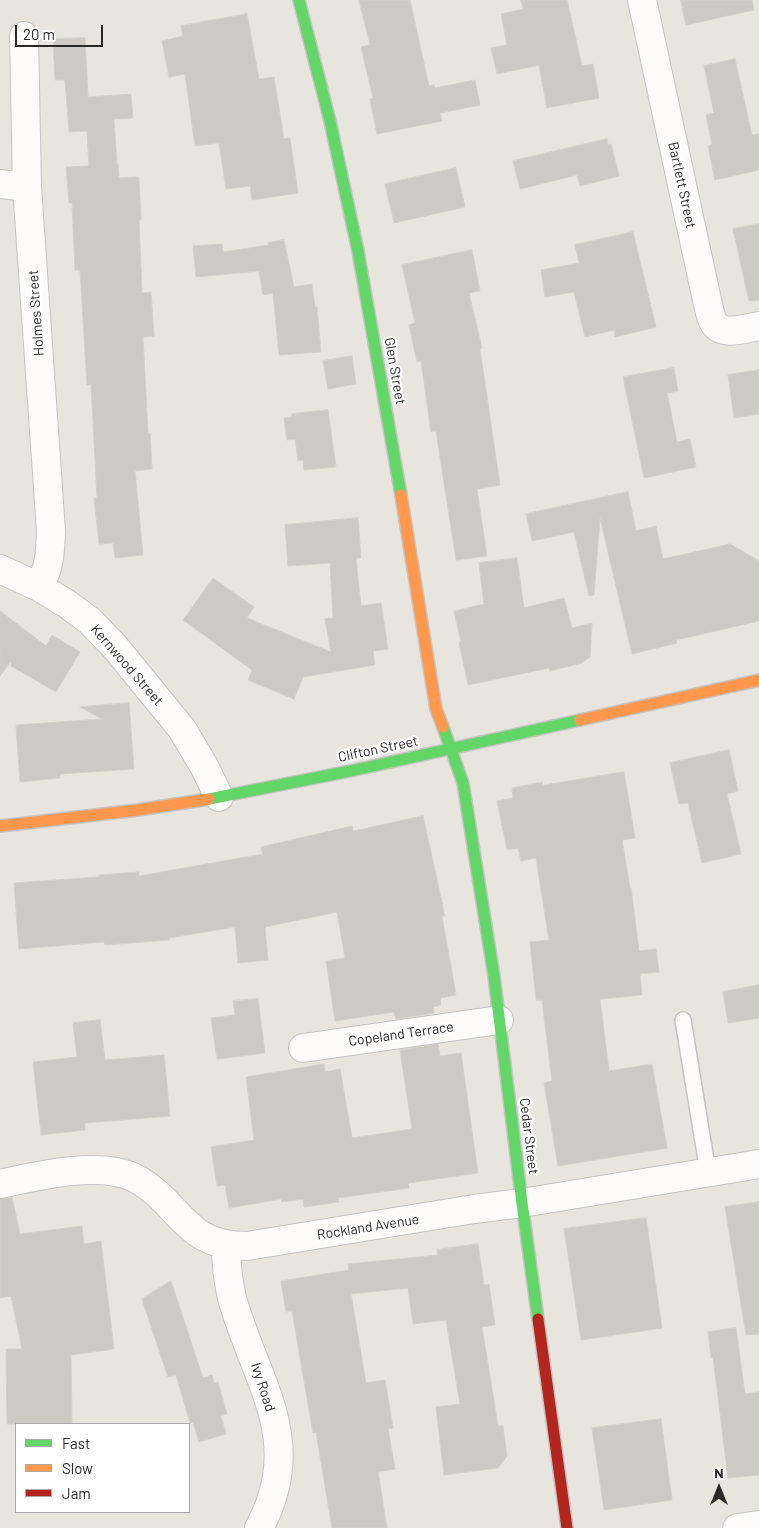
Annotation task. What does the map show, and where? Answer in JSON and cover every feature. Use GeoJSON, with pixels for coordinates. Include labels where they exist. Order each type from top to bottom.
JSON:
{"type":"FeatureCollection","features":[{"type":"Feature","properties":{"kind":"street","name":"Glen Street"},"geometry":{"type":"LineString","coordinates":[[299,0],[330,121],[358,251],[380,371],[436,709],[451,749]]}},
{"type":"Feature","properties":{"kind":"street","name":"Bartlett Street"},"geometry":{"type":"LineString","coordinates":[[642,0],[712,321],[722,329],[733,330],[759,326]]}},
{"type":"Feature","properties":{"kind":"street","name":"Holmes Street"},"geometry":{"type":"LineString","coordinates":[[24,36],[27,186],[51,531],[50,558],[47,572],[39,587]]}},
{"type":"Feature","properties":{"kind":"street"},"geometry":{"type":"LineString","coordinates":[[0,184],[27,186]]}},
{"type":"Feature","properties":{"kind":"street","name":"Kernwood Street"},"geometry":{"type":"LineString","coordinates":[[0,569],[39,587],[67,604],[90,621],[115,647],[182,729],[204,766],[219,797]]}},
{"type":"Feature","properties":{"kind":"street","name":"Clifton Street"},"geometry":{"type":"LineString","coordinates":[[0,826],[137,811],[219,797],[451,749],[759,680]]}},
{"type":"Feature","properties":{"kind":"street","name":"Cedar Street"},"geometry":{"type":"LineString","coordinates":[[451,749],[463,783],[499,1020],[567,1528]]}},
{"type":"Feature","properties":{"kind":"street","name":"Copeland Terrace"},"geometry":{"type":"LineString","coordinates":[[303,1048],[499,1020]]}},
{"type":"Feature","properties":{"kind":"street","name":"Rockland Avenue"},"geometry":{"type":"LineString","coordinates":[[0,1184],[79,1170],[104,1170],[131,1176],[144,1182],[200,1235],[226,1245],[247,1246],[759,1164]]}},
{"type":"Feature","properties":{"kind":"street","name":"Ivy Road"},"geometry":{"type":"LineString","coordinates":[[226,1245],[226,1264],[233,1299],[268,1396],[279,1446],[276,1484],[271,1502],[259,1528]]}},
{"type":"Feature","properties":{"kind":"street"},"geometry":{"type":"LineString","coordinates":[[737,1528],[759,1525]]}},
{"type":"Feature","properties":{"kind":"lane"},"geometry":{"type":"LineString","coordinates":[[683,1020],[708,1172]]}},
{"type":"Feature","properties":{"kind":"building"},"geometry":{"type":"Polygon","coordinates":[[[359,0],[410,0],[429,86],[434,85],[435,88],[475,80],[480,105],[440,113],[442,121],[377,134],[370,99],[373,98],[361,47],[370,45],[359,0]]]}},
{"type":"Feature","properties":{"kind":"building"},"geometry":{"type":"Polygon","coordinates":[[[521,0],[567,0],[582,66],[593,64],[599,98],[547,108],[539,65],[497,74],[491,48],[507,45],[501,14],[523,9],[521,0]]]}},
{"type":"Feature","properties":{"kind":"building"},"geometry":{"type":"Polygon","coordinates":[[[681,0],[752,0],[754,10],[686,25],[681,0]]]}},
{"type":"Feature","properties":{"kind":"building"},"geometry":{"type":"Polygon","coordinates":[[[247,14],[259,79],[274,77],[284,139],[290,138],[298,193],[252,200],[250,186],[226,189],[219,143],[195,146],[185,74],[169,77],[162,41],[183,36],[181,26],[247,14]]]}},
{"type":"Feature","properties":{"kind":"building"},"geometry":{"type":"Polygon","coordinates":[[[85,38],[88,97],[131,94],[133,118],[114,119],[117,164],[119,178],[139,177],[142,293],[151,292],[154,336],[143,337],[148,433],[150,433],[152,469],[135,471],[143,555],[115,558],[113,543],[99,544],[94,498],[97,498],[91,384],[87,385],[80,270],[75,270],[72,203],[69,203],[66,167],[89,166],[87,131],[69,132],[65,80],[55,80],[53,39],[85,38]]]}},
{"type":"Feature","properties":{"kind":"building"},"geometry":{"type":"Polygon","coordinates":[[[735,59],[752,135],[759,134],[759,170],[715,180],[708,146],[712,144],[706,115],[714,113],[704,66],[735,59]]]}},
{"type":"Feature","properties":{"kind":"building"},"geometry":{"type":"Polygon","coordinates":[[[607,139],[608,145],[611,144],[619,176],[580,186],[577,175],[520,189],[513,161],[607,139]]]}},
{"type":"Feature","properties":{"kind":"building"},"geometry":{"type":"Polygon","coordinates":[[[456,168],[465,207],[394,223],[385,184],[456,168]]]}},
{"type":"Feature","properties":{"kind":"building"},"geometry":{"type":"Polygon","coordinates":[[[759,224],[759,300],[749,301],[733,229],[759,224]]]}},
{"type":"Feature","properties":{"kind":"building"},"geometry":{"type":"Polygon","coordinates":[[[633,232],[656,327],[615,337],[614,330],[585,337],[574,292],[545,297],[541,270],[579,263],[575,245],[633,232]]]}},
{"type":"Feature","properties":{"kind":"building"},"geometry":{"type":"Polygon","coordinates":[[[284,240],[294,287],[312,284],[315,307],[317,307],[321,352],[279,355],[273,293],[263,295],[259,271],[196,277],[193,246],[222,244],[223,252],[269,245],[268,243],[284,240]]]}},
{"type":"Feature","properties":{"kind":"building"},"geometry":{"type":"Polygon","coordinates":[[[472,250],[480,291],[469,293],[482,348],[480,349],[500,485],[477,489],[487,556],[456,560],[436,431],[431,432],[421,361],[417,362],[409,325],[415,323],[402,265],[472,250]]]}},
{"type":"Feature","properties":{"kind":"building"},"geometry":{"type":"Polygon","coordinates":[[[352,356],[356,384],[328,389],[323,361],[352,356]]]}},
{"type":"Feature","properties":{"kind":"building"},"geometry":{"type":"Polygon","coordinates":[[[674,368],[678,391],[667,393],[677,442],[690,439],[696,467],[644,478],[623,377],[674,368]]]}},
{"type":"Feature","properties":{"kind":"building"},"geometry":{"type":"Polygon","coordinates":[[[759,370],[759,414],[734,418],[728,375],[759,370]]]}},
{"type":"Feature","properties":{"kind":"building"},"geometry":{"type":"Polygon","coordinates":[[[328,410],[336,467],[304,470],[303,460],[298,461],[295,439],[287,440],[284,418],[292,417],[292,414],[328,410]]]}},
{"type":"Feature","properties":{"kind":"building"},"geometry":{"type":"Polygon","coordinates":[[[628,492],[636,531],[656,526],[663,559],[730,544],[759,561],[759,621],[676,640],[677,643],[632,654],[600,518],[594,595],[589,596],[574,532],[532,541],[526,514],[628,492]]]}},
{"type":"Feature","properties":{"kind":"building"},"geometry":{"type":"Polygon","coordinates":[[[358,518],[361,558],[356,558],[361,606],[381,603],[388,649],[373,651],[375,665],[303,677],[294,699],[248,680],[252,670],[183,620],[213,578],[254,607],[247,618],[331,652],[325,619],[333,618],[330,563],[288,566],[285,525],[358,518]]]}},
{"type":"Feature","properties":{"kind":"building"},"geometry":{"type":"Polygon","coordinates":[[[517,558],[524,608],[564,598],[572,628],[592,623],[590,657],[582,663],[550,671],[549,668],[468,685],[454,611],[484,604],[479,563],[517,558]]]}},
{"type":"Feature","properties":{"kind":"building"},"geometry":{"type":"Polygon","coordinates":[[[0,611],[46,646],[52,635],[80,652],[56,692],[11,666],[11,661],[0,676],[0,611]]]}},
{"type":"Feature","properties":{"kind":"building"},"geometry":{"type":"Polygon","coordinates":[[[129,703],[134,769],[60,774],[60,778],[20,782],[16,725],[102,719],[80,707],[129,703]]]}},
{"type":"Feature","properties":{"kind":"building"},"geometry":{"type":"Polygon","coordinates":[[[729,750],[738,791],[727,794],[741,854],[702,863],[688,803],[679,804],[670,763],[729,750]]]}},
{"type":"Feature","properties":{"kind":"building"},"geometry":{"type":"Polygon","coordinates":[[[624,772],[635,838],[622,840],[631,888],[639,951],[656,949],[659,972],[640,974],[642,995],[600,999],[609,1071],[652,1064],[667,1148],[558,1166],[544,1083],[552,1081],[542,1000],[536,1000],[530,942],[549,940],[536,858],[521,861],[518,848],[507,850],[497,801],[513,798],[512,788],[542,782],[543,785],[624,772]]]}},
{"type":"Feature","properties":{"kind":"building"},"geometry":{"type":"Polygon","coordinates":[[[423,816],[445,916],[442,916],[456,995],[440,998],[441,1005],[433,1007],[434,1013],[396,1019],[394,1012],[335,1021],[326,961],[345,958],[337,912],[265,927],[268,960],[238,963],[235,927],[169,938],[169,940],[105,945],[104,942],[19,949],[14,883],[139,872],[139,876],[263,854],[261,847],[352,826],[353,831],[423,816]]]}},
{"type":"Feature","properties":{"kind":"building"},"geometry":{"type":"Polygon","coordinates":[[[759,985],[759,1018],[728,1023],[723,992],[759,985]]]}},
{"type":"Feature","properties":{"kind":"building"},"geometry":{"type":"Polygon","coordinates":[[[258,999],[265,1053],[217,1059],[211,1018],[235,1015],[233,1001],[258,999]]]}},
{"type":"Feature","properties":{"kind":"building"},"geometry":{"type":"Polygon","coordinates":[[[100,1020],[105,1060],[164,1055],[170,1116],[85,1123],[85,1130],[41,1135],[33,1062],[77,1057],[73,1023],[100,1020]]]}},
{"type":"Feature","properties":{"kind":"building"},"geometry":{"type":"Polygon","coordinates":[[[438,1044],[440,1056],[461,1053],[478,1173],[408,1183],[409,1188],[338,1198],[339,1202],[304,1207],[303,1199],[282,1202],[281,1199],[229,1208],[225,1185],[217,1186],[211,1147],[254,1140],[246,1077],[324,1064],[325,1072],[340,1069],[352,1138],[412,1129],[400,1050],[438,1044]]]}},
{"type":"Feature","properties":{"kind":"building"},"geometry":{"type":"Polygon","coordinates":[[[12,1197],[20,1234],[82,1226],[84,1244],[101,1241],[114,1349],[71,1355],[72,1423],[7,1424],[6,1349],[22,1349],[11,1296],[0,1298],[0,1199],[12,1197]]]}},
{"type":"Feature","properties":{"kind":"building"},"geometry":{"type":"Polygon","coordinates":[[[759,1202],[759,1334],[746,1335],[725,1207],[759,1202]]]}},
{"type":"Feature","properties":{"kind":"building"},"geometry":{"type":"Polygon","coordinates":[[[646,1218],[662,1328],[581,1340],[564,1229],[646,1218]]]}},
{"type":"Feature","properties":{"kind":"building"},"geometry":{"type":"Polygon","coordinates":[[[478,1244],[484,1285],[489,1284],[495,1325],[482,1327],[498,1426],[503,1426],[507,1456],[498,1468],[444,1475],[436,1407],[460,1404],[446,1320],[413,1324],[408,1288],[351,1294],[366,1383],[385,1380],[393,1428],[388,1429],[395,1469],[378,1472],[387,1528],[332,1528],[316,1432],[313,1433],[292,1311],[286,1312],[281,1281],[349,1270],[348,1264],[438,1255],[437,1250],[478,1244]]]}},
{"type":"Feature","properties":{"kind":"building"},"geometry":{"type":"Polygon","coordinates":[[[171,1281],[203,1378],[212,1375],[214,1383],[218,1382],[227,1414],[221,1416],[226,1434],[199,1442],[193,1422],[190,1423],[176,1375],[168,1377],[142,1299],[171,1281]]]}},
{"type":"Feature","properties":{"kind":"building"},"geometry":{"type":"Polygon","coordinates":[[[736,1328],[745,1394],[759,1392],[759,1475],[728,1478],[713,1357],[711,1358],[708,1332],[736,1328]]]}},
{"type":"Feature","properties":{"kind":"building"},"geometry":{"type":"Polygon","coordinates":[[[661,1419],[672,1500],[604,1510],[592,1428],[661,1419]]]}},
{"type":"Feature","properties":{"kind":"traffic: fast"},"geometry":{"type":"LineString","coordinates":[[299,0],[330,121],[358,251],[401,495]]}},
{"type":"Feature","properties":{"kind":"traffic: fast"},"geometry":{"type":"LineString","coordinates":[[209,799],[355,770],[580,720]]}},
{"type":"Feature","properties":{"kind":"traffic: fast"},"geometry":{"type":"LineString","coordinates":[[443,727],[463,783],[494,976],[538,1319]]}},
{"type":"Feature","properties":{"kind":"traffic: slow"},"geometry":{"type":"LineString","coordinates":[[401,495],[436,709],[443,727]]}},
{"type":"Feature","properties":{"kind":"traffic: slow"},"geometry":{"type":"LineString","coordinates":[[580,720],[759,680]]}},
{"type":"Feature","properties":{"kind":"traffic: slow"},"geometry":{"type":"LineString","coordinates":[[0,826],[138,810],[209,799]]}},
{"type":"Feature","properties":{"kind":"traffic: jam"},"geometry":{"type":"LineString","coordinates":[[538,1319],[567,1528]]}}]}
